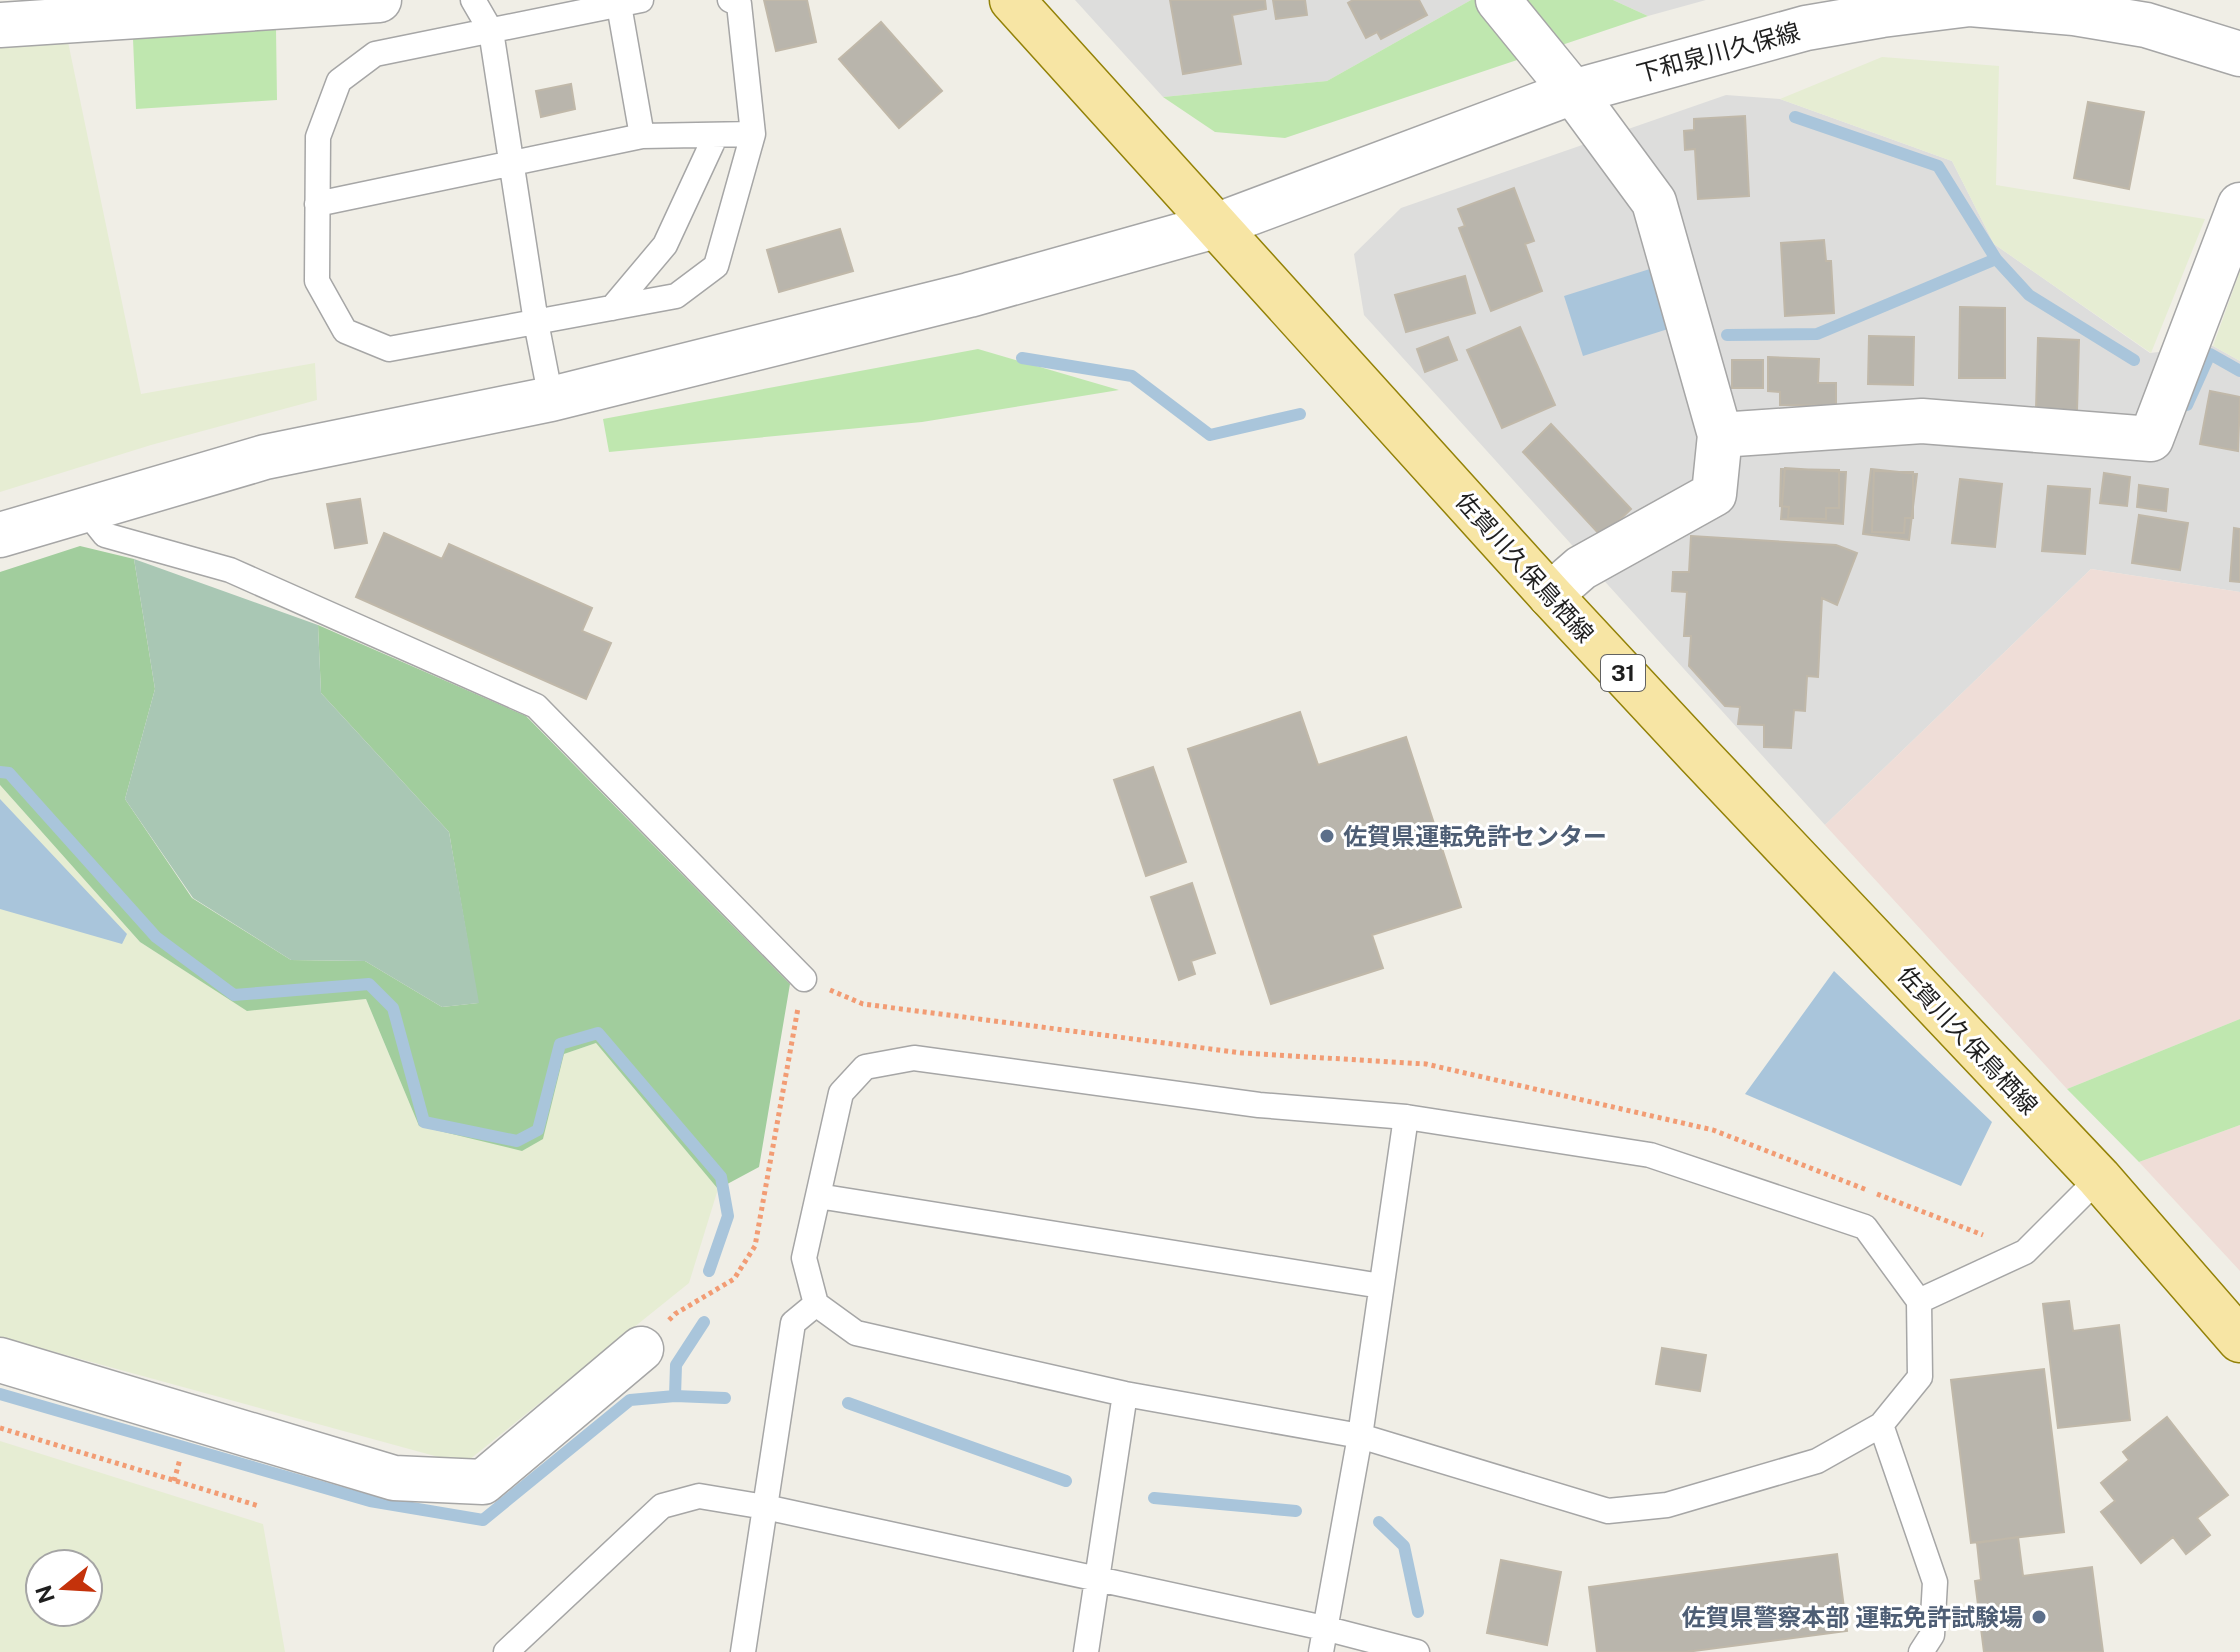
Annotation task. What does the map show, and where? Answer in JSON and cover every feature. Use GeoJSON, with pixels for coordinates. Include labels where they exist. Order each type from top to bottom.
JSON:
{"type":"FeatureCollection","features":[{"type":"Feature","properties":{"kind":"main road","name":"佐賀川久保鳥栖線"},"geometry":{"type":"LineString","coordinates":[[1012,0],[1550,595],[2099,1178],[2240,1340]]}},
{"type":"Feature","properties":{"kind":"street"},"geometry":{"type":"LineString","coordinates":[[0,25],[379,0]]}},
{"type":"Feature","properties":{"kind":"street"},"geometry":{"type":"LineString","coordinates":[[1498,0],[1573,92],[1654,202],[1720,435],[1714,494],[1581,568],[1550,595]]}},
{"type":"Feature","properties":{"kind":"street","name":"下和泉川久保線"},"geometry":{"type":"LineString","coordinates":[[0,535],[265,457],[551,399],[969,295],[1215,226],[1573,92],[1806,28],[1970,4],[2072,6],[2240,54]]}},
{"type":"Feature","properties":{"kind":"street"},"geometry":{"type":"LineString","coordinates":[[1720,435],[1922,421],[2151,439],[2240,205]]}},
{"type":"Feature","properties":{"kind":"street"},"geometry":{"type":"LineString","coordinates":[[0,1360],[394,1478],[483,1482],[641,1349]]}},
{"type":"Feature","properties":{"kind":"lane"},"geometry":{"type":"LineString","coordinates":[[473,0],[491,31],[536,322],[551,399]]}},
{"type":"Feature","properties":{"kind":"lane"},"geometry":{"type":"LineString","coordinates":[[642,136],[630,2],[375,54],[339,81],[318,137],[317,281],[345,331],[389,349],[676,296],[716,266],[753,134],[739,4],[730,0]]}},
{"type":"Feature","properties":{"kind":"lane"},"geometry":{"type":"LineString","coordinates":[[317,204],[642,136],[753,134]]}},
{"type":"Feature","properties":{"kind":"lane"},"geometry":{"type":"LineString","coordinates":[[612,308],[665,245],[716,135]]}},
{"type":"Feature","properties":{"kind":"lane"},"geometry":{"type":"LineString","coordinates":[[85,510],[105,535],[230,570],[536,706],[804,979]]}},
{"type":"Feature","properties":{"kind":"lane"},"geometry":{"type":"LineString","coordinates":[[914,1058],[1259,1105],[1406,1117],[1650,1155],[1865,1227],[1919,1301],[1920,1377],[1881,1425],[1817,1461],[1667,1505],[1608,1511],[1360,1436],[1125,1394],[856,1333],[816,1304],[804,1258],[818,1196],[841,1093],[865,1067],[914,1058]]}},
{"type":"Feature","properties":{"kind":"lane"},"geometry":{"type":"LineString","coordinates":[[1321,1652],[1360,1436],[1406,1117]]}},
{"type":"Feature","properties":{"kind":"lane"},"geometry":{"type":"LineString","coordinates":[[1919,1301],[2025,1252],[2099,1178]]}},
{"type":"Feature","properties":{"kind":"lane"},"geometry":{"type":"LineString","coordinates":[[818,1196],[1381,1286]]}},
{"type":"Feature","properties":{"kind":"lane"},"geometry":{"type":"LineString","coordinates":[[743,1652],[793,1323],[816,1304]]}},
{"type":"Feature","properties":{"kind":"lane"},"geometry":{"type":"LineString","coordinates":[[1086,1652],[1125,1394]]}},
{"type":"Feature","properties":{"kind":"lane"},"geometry":{"type":"LineString","coordinates":[[1881,1425],[1935,1582],[1932,1635],[1921,1652]]}},
{"type":"Feature","properties":{"kind":"lane"},"geometry":{"type":"LineString","coordinates":[[506,1652],[662,1506],[699,1496],[765,1507],[1324,1628],[1417,1652]]}},
{"type":"Feature","properties":{"kind":"path"},"geometry":{"type":"LineString","coordinates":[[0,1428],[259,1506]]}},
{"type":"Feature","properties":{"kind":"shaded area"},"geometry":{"type":"Polygon","coordinates":[[[1075,0],[1471,0],[1327,81],[1163,97],[1075,0]]]}},
{"type":"Feature","properties":{"kind":"shaded area"},"geometry":{"type":"Polygon","coordinates":[[[1613,0],[1706,0],[1648,16],[1613,0]]]}},
{"type":"Feature","properties":{"kind":"shaded area"},"geometry":{"type":"Polygon","coordinates":[[[1726,95],[1780,99],[1952,161],[1994,244],[2150,353],[2213,346],[2240,361],[2240,592],[2091,569],[1825,825],[1364,315],[1354,254],[1401,208],[1726,95]]]}},
{"type":"Feature","properties":{"kind":"shaded area"},"geometry":{"type":"Polygon","coordinates":[[[2091,569],[2240,592],[2240,1019],[2067,1089],[1825,825],[2091,569]]]}},
{"type":"Feature","properties":{"kind":"shaded area"},"geometry":{"type":"Polygon","coordinates":[[[2240,1125],[2240,1271],[2139,1162],[2240,1125]]]}},
{"type":"Feature","properties":{"kind":"green space"},"geometry":{"type":"Polygon","coordinates":[[[1471,0],[1613,0],[1648,16],[1285,138],[1215,132],[1163,97],[1327,81],[1471,0]]]}},
{"type":"Feature","properties":{"kind":"green space"},"geometry":{"type":"Polygon","coordinates":[[[276,29],[277,100],[136,109],[133,39],[276,29]]]}},
{"type":"Feature","properties":{"kind":"green space"},"geometry":{"type":"Polygon","coordinates":[[[67,37],[141,394],[315,363],[317,400],[151,445],[0,492],[0,42],[67,37]]]}},
{"type":"Feature","properties":{"kind":"green space"},"geometry":{"type":"Polygon","coordinates":[[[1882,57],[1999,66],[1996,185],[2205,219],[2151,353],[1994,244],[1952,161],[1780,99],[1882,57]]]}},
{"type":"Feature","properties":{"kind":"green space"},"geometry":{"type":"Polygon","coordinates":[[[2240,271],[2240,361],[2213,346],[2240,271]]]}},
{"type":"Feature","properties":{"kind":"green space"},"geometry":{"type":"Polygon","coordinates":[[[978,349],[1119,390],[922,422],[609,452],[603,419],[978,349]]]}},
{"type":"Feature","properties":{"kind":"green space"},"geometry":{"type":"Polygon","coordinates":[[[80,546],[134,559],[155,689],[125,799],[192,898],[291,960],[365,961],[442,1007],[478,1003],[449,832],[321,693],[318,625],[526,716],[790,984],[759,1167],[718,1189],[596,1043],[564,1054],[543,1139],[522,1151],[419,1126],[366,999],[247,1011],[140,942],[0,785],[0,572],[80,546]]]}},
{"type":"Feature","properties":{"kind":"green space"},"geometry":{"type":"Polygon","coordinates":[[[134,559],[318,625],[321,693],[449,832],[479,1003],[442,1007],[365,961],[291,960],[193,898],[125,799],[155,689],[134,559]]]}},
{"type":"Feature","properties":{"kind":"green space"},"geometry":{"type":"Polygon","coordinates":[[[0,785],[140,942],[246,1010],[366,999],[419,1126],[543,1139],[564,1054],[596,1043],[718,1189],[689,1283],[464,1464],[0,1337],[0,785]]]}},
{"type":"Feature","properties":{"kind":"green space"},"geometry":{"type":"Polygon","coordinates":[[[2240,1019],[2240,1125],[2139,1162],[2067,1089],[2240,1019]]]}},
{"type":"Feature","properties":{"kind":"green space"},"geometry":{"type":"Polygon","coordinates":[[[0,1441],[263,1524],[285,1652],[0,1652],[0,1441]]]}},
{"type":"Feature","properties":{"kind":"water"},"geometry":{"type":"Polygon","coordinates":[[[1653,268],[1668,329],[1583,356],[1564,296],[1653,268]]]}},
{"type":"Feature","properties":{"kind":"water"},"geometry":{"type":"Polygon","coordinates":[[[0,799],[127,934],[122,944],[0,909],[0,799]]]}},
{"type":"Feature","properties":{"kind":"water"},"geometry":{"type":"Polygon","coordinates":[[[1834,971],[1992,1122],[1961,1186],[1745,1094],[1834,971]]]}},
{"type":"Feature","properties":{"kind":"building"},"geometry":{"type":"Polygon","coordinates":[[[764,0],[807,0],[816,42],[776,51],[764,0]]]}},
{"type":"Feature","properties":{"kind":"building"},"geometry":{"type":"Polygon","coordinates":[[[1170,0],[1265,0],[1266,9],[1232,15],[1241,64],[1183,74],[1170,0]]]}},
{"type":"Feature","properties":{"kind":"building"},"geometry":{"type":"Polygon","coordinates":[[[1273,0],[1305,0],[1307,15],[1276,19],[1273,0]]]}},
{"type":"Feature","properties":{"kind":"building"},"geometry":{"type":"Polygon","coordinates":[[[1353,0],[1419,0],[1427,15],[1381,39],[1377,32],[1366,38],[1348,3],[1353,0]]]}},
{"type":"Feature","properties":{"kind":"building"},"geometry":{"type":"Polygon","coordinates":[[[881,22],[942,91],[899,128],[839,59],[881,22]]]}},
{"type":"Feature","properties":{"kind":"building"},"geometry":{"type":"Polygon","coordinates":[[[571,84],[575,109],[541,117],[536,91],[571,84]]]}},
{"type":"Feature","properties":{"kind":"building"},"geometry":{"type":"Polygon","coordinates":[[[2088,102],[2144,112],[2129,189],[2074,178],[2088,102]]]}},
{"type":"Feature","properties":{"kind":"building"},"geometry":{"type":"Polygon","coordinates":[[[1745,116],[1749,196],[1698,199],[1695,149],[1685,150],[1684,131],[1694,130],[1694,119],[1745,116]]]}},
{"type":"Feature","properties":{"kind":"building"},"geometry":{"type":"Polygon","coordinates":[[[1514,188],[1534,241],[1525,244],[1542,291],[1491,311],[1459,228],[1465,226],[1458,209],[1514,188]]]}},
{"type":"Feature","properties":{"kind":"building"},"geometry":{"type":"Polygon","coordinates":[[[840,229],[853,271],[779,292],[767,250],[840,229]]]}},
{"type":"Feature","properties":{"kind":"building"},"geometry":{"type":"Polygon","coordinates":[[[1824,240],[1826,261],[1831,261],[1834,313],[1785,316],[1781,243],[1824,240]]]}},
{"type":"Feature","properties":{"kind":"building"},"geometry":{"type":"Polygon","coordinates":[[[1465,276],[1475,313],[1406,332],[1395,295],[1465,276]]]}},
{"type":"Feature","properties":{"kind":"building"},"geometry":{"type":"Polygon","coordinates":[[[1960,307],[2005,308],[2005,378],[1959,378],[1960,307]]]}},
{"type":"Feature","properties":{"kind":"building"},"geometry":{"type":"Polygon","coordinates":[[[1520,327],[1555,405],[1502,428],[1467,350],[1520,327]]]}},
{"type":"Feature","properties":{"kind":"building"},"geometry":{"type":"Polygon","coordinates":[[[1869,336],[1914,337],[1913,385],[1868,384],[1869,336]]]}},
{"type":"Feature","properties":{"kind":"building"},"geometry":{"type":"Polygon","coordinates":[[[1448,337],[1457,360],[1425,372],[1417,349],[1448,337]]]}},
{"type":"Feature","properties":{"kind":"building"},"geometry":{"type":"Polygon","coordinates":[[[2038,338],[2079,340],[2077,411],[2036,409],[2038,338]]]}},
{"type":"Feature","properties":{"kind":"building"},"geometry":{"type":"Polygon","coordinates":[[[1768,357],[1819,359],[1818,383],[1836,383],[1836,406],[1780,405],[1780,392],[1768,391],[1768,357]]]}},
{"type":"Feature","properties":{"kind":"building"},"geometry":{"type":"Polygon","coordinates":[[[1732,360],[1763,360],[1763,388],[1732,388],[1732,360]]]}},
{"type":"Feature","properties":{"kind":"building"},"geometry":{"type":"Polygon","coordinates":[[[2210,391],[2240,397],[2238,451],[2200,444],[2210,391]]]}},
{"type":"Feature","properties":{"kind":"building"},"geometry":{"type":"Polygon","coordinates":[[[1551,424],[1631,509],[1602,537],[1523,452],[1551,424]]]}},
{"type":"Feature","properties":{"kind":"building"},"geometry":{"type":"Polygon","coordinates":[[[1785,468],[1846,472],[1843,524],[1781,519],[1785,468]]]}},
{"type":"Feature","properties":{"kind":"building"},"geometry":{"type":"Polygon","coordinates":[[[1781,469],[1839,470],[1839,508],[1826,508],[1826,519],[1788,518],[1789,507],[1780,506],[1781,469]]]}},
{"type":"Feature","properties":{"kind":"building"},"geometry":{"type":"Polygon","coordinates":[[[1871,469],[1917,474],[1909,540],[1863,534],[1871,469]]]}},
{"type":"Feature","properties":{"kind":"building"},"geometry":{"type":"Polygon","coordinates":[[[1874,471],[1913,472],[1913,518],[1905,518],[1904,533],[1872,532],[1874,471]]]}},
{"type":"Feature","properties":{"kind":"building"},"geometry":{"type":"Polygon","coordinates":[[[2104,473],[2130,477],[2127,506],[2100,503],[2104,473]]]}},
{"type":"Feature","properties":{"kind":"building"},"geometry":{"type":"Polygon","coordinates":[[[1960,479],[2002,484],[1995,547],[1952,543],[1960,479]]]}},
{"type":"Feature","properties":{"kind":"building"},"geometry":{"type":"Polygon","coordinates":[[[2139,485],[2168,489],[2166,511],[2137,507],[2139,485]]]}},
{"type":"Feature","properties":{"kind":"building"},"geometry":{"type":"Polygon","coordinates":[[[2048,486],[2090,489],[2085,554],[2042,551],[2048,486]]]}},
{"type":"Feature","properties":{"kind":"building"},"geometry":{"type":"Polygon","coordinates":[[[360,499],[367,543],[335,548],[327,504],[360,499]]]}},
{"type":"Feature","properties":{"kind":"building"},"geometry":{"type":"Polygon","coordinates":[[[2139,515],[2188,523],[2180,570],[2132,563],[2139,515]]]}},
{"type":"Feature","properties":{"kind":"building"},"geometry":{"type":"Polygon","coordinates":[[[2234,528],[2240,529],[2240,582],[2230,581],[2234,528]]]}},
{"type":"Feature","properties":{"kind":"building"},"geometry":{"type":"Polygon","coordinates":[[[384,533],[442,559],[449,544],[592,608],[582,631],[611,643],[586,699],[356,597],[384,533]]]}},
{"type":"Feature","properties":{"kind":"building"},"geometry":{"type":"Polygon","coordinates":[[[1691,536],[1836,545],[1857,553],[1837,605],[1822,598],[1818,677],[1807,676],[1805,711],[1794,710],[1791,748],[1764,747],[1764,725],[1738,724],[1740,707],[1725,706],[1689,666],[1691,636],[1684,636],[1687,592],[1672,591],[1673,572],[1689,572],[1691,536]]]}},
{"type":"Feature","properties":{"kind":"building","name":"佐賀県運転免許センター"},"geometry":{"type":"Polygon","coordinates":[[[1300,712],[1318,765],[1406,737],[1461,907],[1372,935],[1383,968],[1271,1004],[1188,749],[1300,712]]]}},
{"type":"Feature","properties":{"kind":"building"},"geometry":{"type":"Polygon","coordinates":[[[1153,767],[1186,862],[1146,876],[1114,780],[1153,767]]]}},
{"type":"Feature","properties":{"kind":"building"},"geometry":{"type":"Polygon","coordinates":[[[1192,883],[1215,953],[1191,961],[1195,974],[1179,980],[1151,897],[1192,883]]]}},
{"type":"Feature","properties":{"kind":"building"},"geometry":{"type":"Polygon","coordinates":[[[2069,1301],[2073,1331],[2119,1325],[2130,1420],[2058,1428],[2043,1304],[2069,1301]]]}},
{"type":"Feature","properties":{"kind":"building"},"geometry":{"type":"Polygon","coordinates":[[[1662,1348],[1706,1355],[1700,1391],[1656,1384],[1662,1348]]]}},
{"type":"Feature","properties":{"kind":"building"},"geometry":{"type":"Polygon","coordinates":[[[2044,1369],[2064,1532],[1971,1543],[1951,1380],[2044,1369]]]}},
{"type":"Feature","properties":{"kind":"building"},"geometry":{"type":"Polygon","coordinates":[[[2167,1417],[2228,1495],[2197,1518],[2210,1535],[2186,1554],[2173,1537],[2141,1563],[2101,1512],[2115,1501],[2101,1483],[2129,1460],[2123,1452],[2167,1417]]]}},
{"type":"Feature","properties":{"kind":"building","name":"佐賀県警察本部 運転免許試験場"},"geometry":{"type":"Polygon","coordinates":[[[2018,1537],[2023,1576],[2092,1567],[2103,1652],[1984,1652],[1975,1581],[1981,1580],[1977,1543],[2018,1537]]]}},
{"type":"Feature","properties":{"kind":"building"},"geometry":{"type":"Polygon","coordinates":[[[1837,1554],[1847,1631],[1686,1652],[1597,1652],[1589,1587],[1837,1554]]]}},
{"type":"Feature","properties":{"kind":"building"},"geometry":{"type":"Polygon","coordinates":[[[1501,1560],[1561,1572],[1547,1645],[1487,1633],[1501,1560]]]}},
{"type":"Feature","properties":{"kind":"waterway"},"geometry":{"type":"LineString","coordinates":[[1795,117],[1938,166],[1996,259],[2029,295],[2134,360]]}},
{"type":"Feature","properties":{"kind":"waterway"},"geometry":{"type":"LineString","coordinates":[[1727,335],[1817,334],[1996,259]]}},
{"type":"Feature","properties":{"kind":"waterway"},"geometry":{"type":"LineString","coordinates":[[2187,405],[2210,354],[2240,371]]}},
{"type":"Feature","properties":{"kind":"waterway"},"geometry":{"type":"LineString","coordinates":[[1022,358],[1132,376],[1210,435],[1300,414]]}},
{"type":"Feature","properties":{"kind":"waterway"},"geometry":{"type":"LineString","coordinates":[[0,772],[9,773],[156,937],[234,995],[369,984],[393,1008],[424,1122],[517,1141],[538,1130],[560,1044],[598,1033],[721,1177],[728,1216],[709,1271]]}},
{"type":"Feature","properties":{"kind":"waterway"},"geometry":{"type":"LineString","coordinates":[[675,1396],[676,1365],[704,1322]]}},
{"type":"Feature","properties":{"kind":"waterway"},"geometry":{"type":"LineString","coordinates":[[0,1394],[370,1501],[483,1520],[630,1400],[675,1396],[725,1398]]}},
{"type":"Feature","properties":{"kind":"waterway"},"geometry":{"type":"LineString","coordinates":[[848,1403],[1066,1481]]}},
{"type":"Feature","properties":{"kind":"waterway"},"geometry":{"type":"LineString","coordinates":[[1154,1498],[1296,1511]]}},
{"type":"Feature","properties":{"kind":"waterway"},"geometry":{"type":"LineString","coordinates":[[1379,1522],[1404,1546],[1418,1612]]}},
{"type":"Feature","properties":{"kind":"place","name":"佐賀県運転免許センター"},"geometry":{"type":"Point","coordinates":[1327,836]}},
{"type":"Feature","properties":{"kind":"place","name":"佐賀県警察本部 運転免許試験場"},"geometry":{"type":"Point","coordinates":[2039,1617]}}]}
